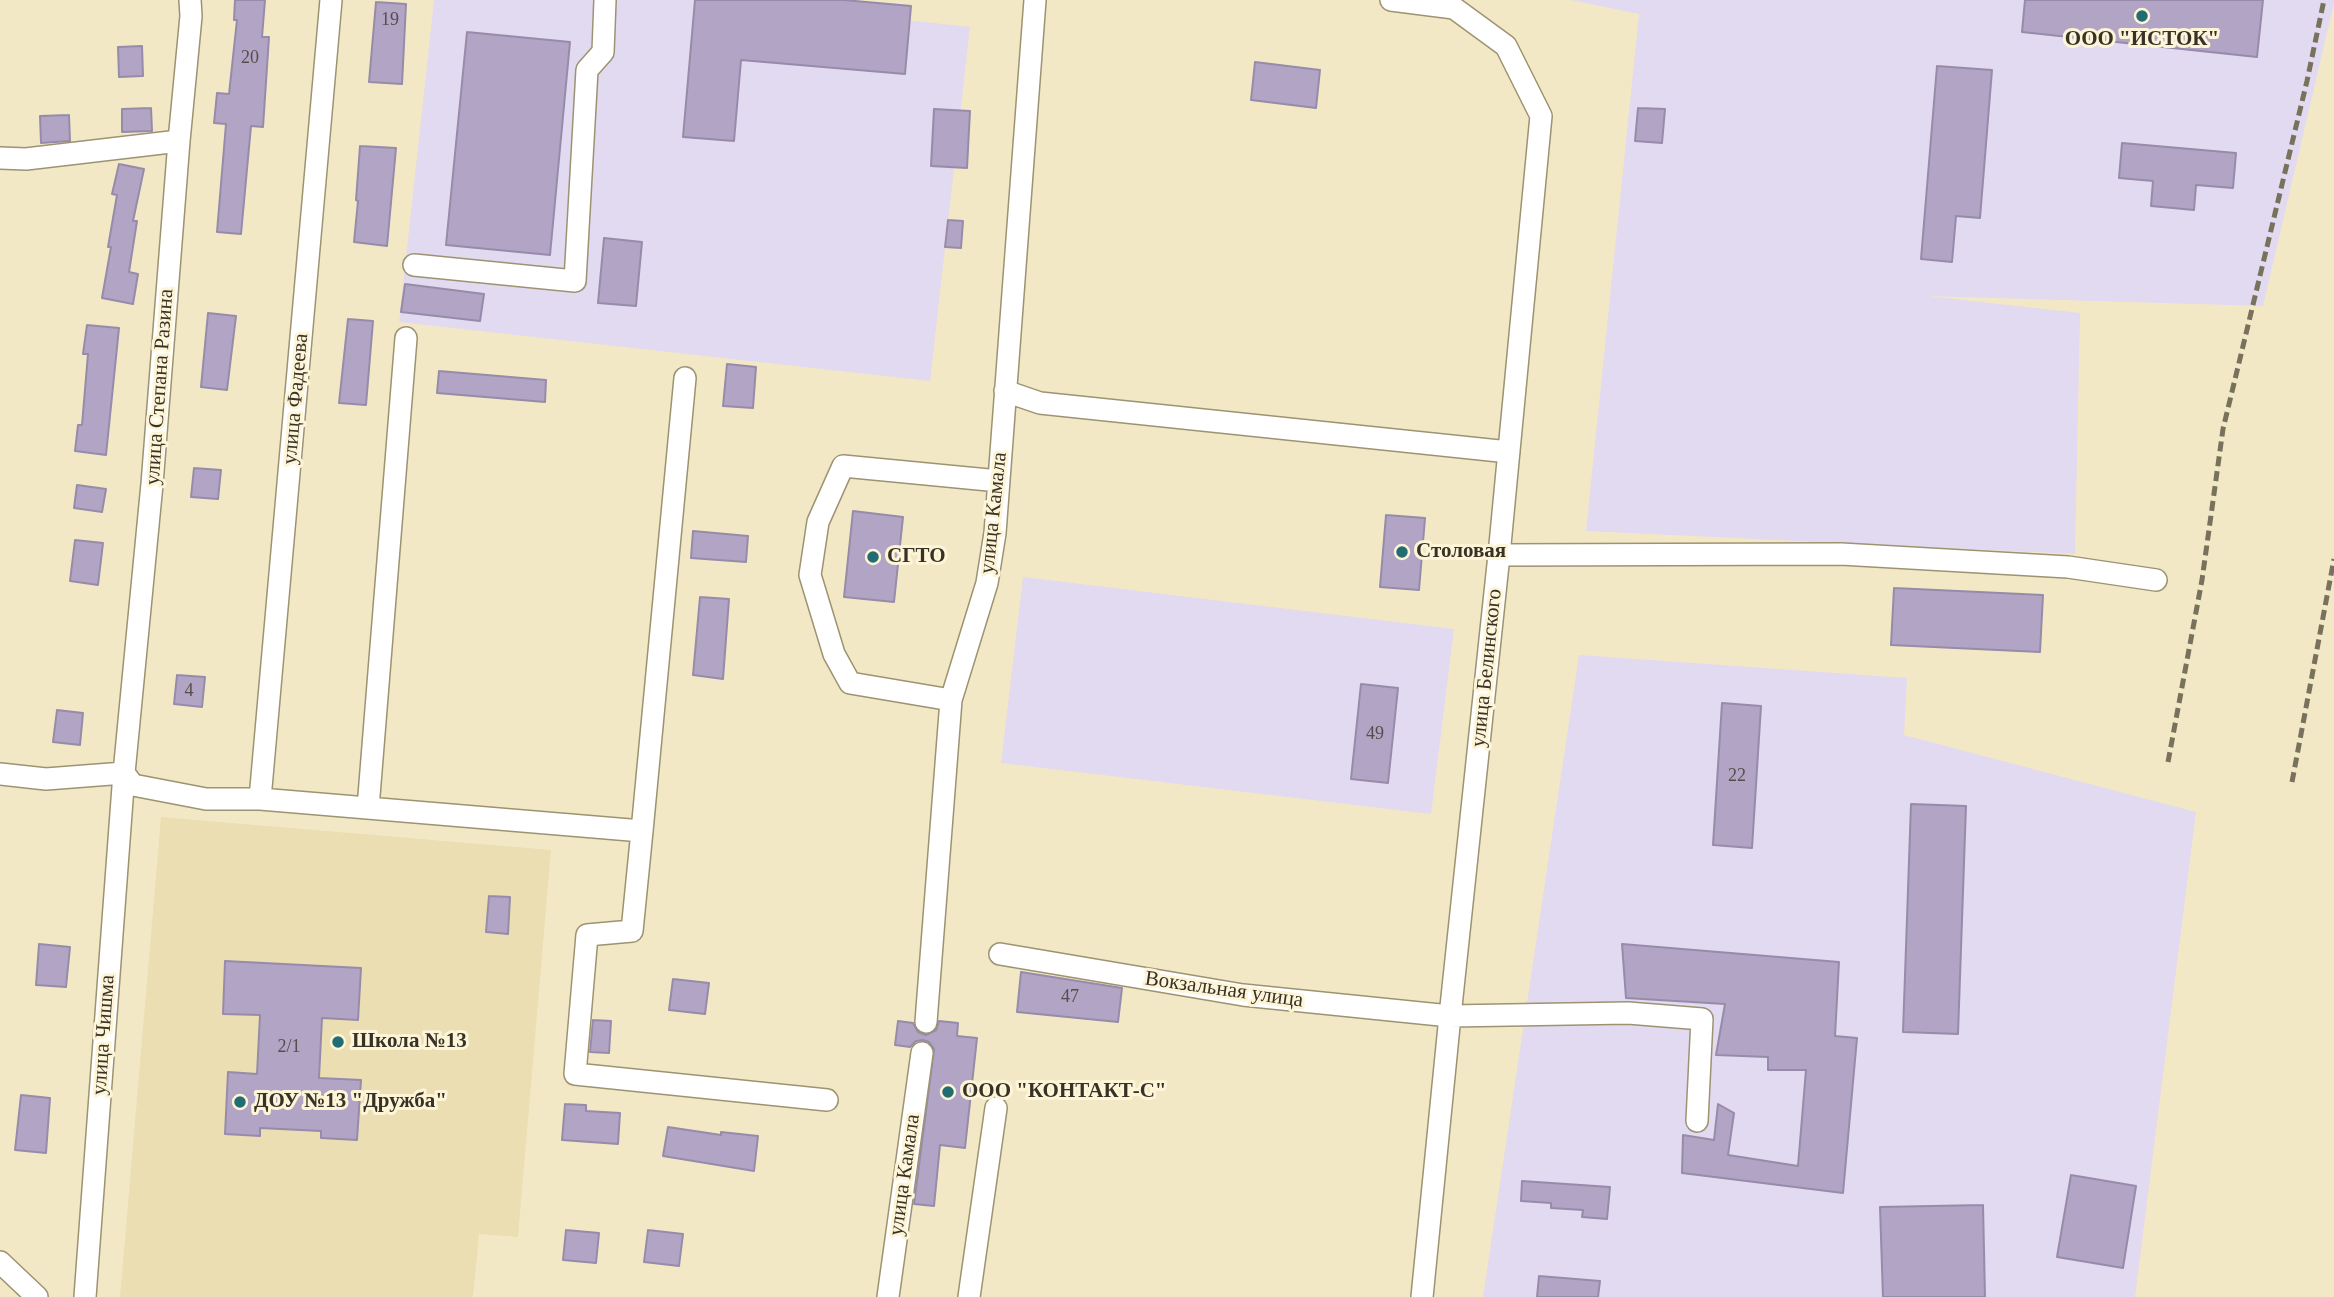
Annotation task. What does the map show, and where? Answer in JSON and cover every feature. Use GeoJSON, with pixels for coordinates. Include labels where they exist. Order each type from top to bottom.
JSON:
{"type":"FeatureCollection","features":[{"type":"Feature","properties":{"kind":"street","name":"улица Степана Разина"},"geometry":{"type":"LineString","coordinates":[[124,773],[152,484],[178,141],[191,16],[190,0]]}},
{"type":"Feature","properties":{"kind":"street","name":"улица Фадеева"},"geometry":{"type":"LineString","coordinates":[[260,799],[331,0]]}},
{"type":"Feature","properties":{"kind":"street"},"geometry":{"type":"LineString","coordinates":[[414,265],[575,281],[587,69],[603,52],[605,0]]}},
{"type":"Feature","properties":{"kind":"street","name":"улица Камала"},"geometry":{"type":"LineString","coordinates":[[926,1022],[951,700],[987,583],[995,533],[1035,0]]}},
{"type":"Feature","properties":{"kind":"street","name":"улица Белинского"},"geometry":{"type":"LineString","coordinates":[[1391,0],[1454,8],[1506,46],[1541,117],[1499,555],[1422,1297]]}},
{"type":"Feature","properties":{"kind":"street"},"geometry":{"type":"LineString","coordinates":[[0,158],[26,159],[178,141]]}},
{"type":"Feature","properties":{"kind":"street"},"geometry":{"type":"LineString","coordinates":[[368,808],[406,338]]}},
{"type":"Feature","properties":{"kind":"street"},"geometry":{"type":"LineString","coordinates":[[685,377],[632,931],[587,935],[575,1074],[827,1100]]}},
{"type":"Feature","properties":{"kind":"street"},"geometry":{"type":"LineString","coordinates":[[1005,391],[1041,403],[1509,452]]}},
{"type":"Feature","properties":{"kind":"street"},"geometry":{"type":"LineString","coordinates":[[951,700],[850,682],[834,654],[810,575],[818,522],[843,466],[999,481]]}},
{"type":"Feature","properties":{"kind":"street"},"geometry":{"type":"LineString","coordinates":[[1499,555],[1841,554],[2068,567],[2156,580]]}},
{"type":"Feature","properties":{"kind":"street"},"geometry":{"type":"LineString","coordinates":[[0,774],[46,779],[124,773],[132,785],[206,799],[260,799],[642,831]]}},
{"type":"Feature","properties":{"kind":"street","name":"улица Чишма"},"geometry":{"type":"LineString","coordinates":[[85,1297],[124,773]]}},
{"type":"Feature","properties":{"kind":"street","name":"Вокзальная улица"},"geometry":{"type":"LineString","coordinates":[[1000,954],[1242,995],[1450,1016],[1628,1013],[1702,1018],[1697,1121]]}},
{"type":"Feature","properties":{"kind":"street","name":"улица Камала"},"geometry":{"type":"LineString","coordinates":[[888,1297],[922,1053]]}},
{"type":"Feature","properties":{"kind":"street"},"geometry":{"type":"LineString","coordinates":[[970,1297],[996,1108]]}},
{"type":"Feature","properties":{"kind":"street"},"geometry":{"type":"LineString","coordinates":[[0,1262],[37,1297]]}},
{"type":"Feature","properties":{"kind":"shaded area"},"geometry":{"type":"Polygon","coordinates":[[[434,0],[723,0],[970,27],[930,381],[399,322],[434,0]]]}},
{"type":"Feature","properties":{"kind":"shaded area"},"geometry":{"type":"Polygon","coordinates":[[[1571,0],[2334,0],[2334,3],[2263,306],[1928,296],[2080,313],[2075,554],[1586,531],[1639,14],[1571,0]]]}},
{"type":"Feature","properties":{"kind":"shaded area"},"geometry":{"type":"Polygon","coordinates":[[[1023,577],[1454,629],[1431,814],[1001,763],[1023,577]]]}},
{"type":"Feature","properties":{"kind":"shaded area"},"geometry":{"type":"Polygon","coordinates":[[[1579,655],[1907,678],[1904,735],[2196,812],[2135,1297],[1483,1297],[1579,655]]]}},
{"type":"Feature","properties":{"kind":"shaded area","name":"Школа №13"},"geometry":{"type":"Polygon","coordinates":[[[161,817],[551,850],[518,1237],[479,1234],[473,1297],[120,1297],[161,817]]]}},
{"type":"Feature","properties":{"kind":"building"},"geometry":{"type":"Polygon","coordinates":[[[235,0],[265,0],[262,37],[269,37],[263,127],[251,126],[241,234],[217,232],[226,124],[214,123],[217,93],[229,94],[237,20],[234,20],[235,0]]]}},
{"type":"Feature","properties":{"kind":"building"},"geometry":{"type":"Polygon","coordinates":[[[695,0],[844,0],[911,6],[905,74],[741,60],[734,141],[683,137],[695,0]]]}},
{"type":"Feature","properties":{"kind":"building","name":"ООО \"ИСТОК\""},"geometry":{"type":"Polygon","coordinates":[[[2025,0],[2263,0],[2257,57],[2022,32],[2025,0]]]}},
{"type":"Feature","properties":{"kind":"building"},"geometry":{"type":"Polygon","coordinates":[[[376,2],[406,4],[402,84],[369,82],[376,2]]]}},
{"type":"Feature","properties":{"kind":"building"},"geometry":{"type":"Polygon","coordinates":[[[467,32],[570,42],[550,255],[446,245],[467,32]]]}},
{"type":"Feature","properties":{"kind":"building"},"geometry":{"type":"Polygon","coordinates":[[[142,46],[143,76],[119,77],[118,47],[142,46]]]}},
{"type":"Feature","properties":{"kind":"building"},"geometry":{"type":"Polygon","coordinates":[[[1255,62],[1320,70],[1316,108],[1251,100],[1255,62]]]}},
{"type":"Feature","properties":{"kind":"building"},"geometry":{"type":"Polygon","coordinates":[[[1937,66],[1992,70],[1980,218],[1956,216],[1952,262],[1921,259],[1937,66]]]}},
{"type":"Feature","properties":{"kind":"building"},"geometry":{"type":"Polygon","coordinates":[[[151,108],[152,131],[122,132],[122,109],[151,108]]]}},
{"type":"Feature","properties":{"kind":"building"},"geometry":{"type":"Polygon","coordinates":[[[1638,108],[1665,109],[1662,143],[1635,141],[1638,108]]]}},
{"type":"Feature","properties":{"kind":"building"},"geometry":{"type":"Polygon","coordinates":[[[934,109],[970,111],[967,168],[931,166],[934,109]]]}},
{"type":"Feature","properties":{"kind":"building"},"geometry":{"type":"Polygon","coordinates":[[[69,115],[70,141],[41,143],[40,116],[69,115]]]}},
{"type":"Feature","properties":{"kind":"building"},"geometry":{"type":"Polygon","coordinates":[[[2122,143],[2236,153],[2233,188],[2196,185],[2194,210],[2151,206],[2153,181],[2119,178],[2122,143]]]}},
{"type":"Feature","properties":{"kind":"building"},"geometry":{"type":"Polygon","coordinates":[[[360,146],[396,148],[387,246],[354,242],[360,146]]]}},
{"type":"Feature","properties":{"kind":"building"},"geometry":{"type":"Polygon","coordinates":[[[119,164],[144,169],[133,221],[137,221],[129,272],[138,274],[133,304],[102,298],[117,195],[112,194],[119,164]]]}},
{"type":"Feature","properties":{"kind":"building"},"geometry":{"type":"Polygon","coordinates":[[[948,220],[963,221],[961,248],[945,247],[948,220]]]}},
{"type":"Feature","properties":{"kind":"building"},"geometry":{"type":"Polygon","coordinates":[[[604,238],[642,242],[636,306],[598,303],[604,238]]]}},
{"type":"Feature","properties":{"kind":"building"},"geometry":{"type":"Polygon","coordinates":[[[405,284],[484,294],[480,321],[401,312],[405,284]]]}},
{"type":"Feature","properties":{"kind":"building"},"geometry":{"type":"Polygon","coordinates":[[[208,313],[236,316],[227,390],[201,387],[208,313]]]}},
{"type":"Feature","properties":{"kind":"building"},"geometry":{"type":"Polygon","coordinates":[[[348,319],[373,321],[366,405],[339,403],[348,319]]]}},
{"type":"Feature","properties":{"kind":"building"},"geometry":{"type":"Polygon","coordinates":[[[87,325],[119,328],[106,455],[75,451],[78,425],[82,425],[88,354],[83,354],[87,325]]]}},
{"type":"Feature","properties":{"kind":"building"},"geometry":{"type":"Polygon","coordinates":[[[727,364],[756,367],[753,408],[723,406],[727,364]]]}},
{"type":"Feature","properties":{"kind":"building"},"geometry":{"type":"Polygon","coordinates":[[[439,371],[546,380],[545,402],[437,393],[439,371]]]}},
{"type":"Feature","properties":{"kind":"building"},"geometry":{"type":"Polygon","coordinates":[[[194,468],[221,470],[218,499],[191,497],[194,468]]]}},
{"type":"Feature","properties":{"kind":"building"},"geometry":{"type":"Polygon","coordinates":[[[77,485],[106,489],[102,512],[74,508],[77,485]]]}},
{"type":"Feature","properties":{"kind":"building","name":"СГТО"},"geometry":{"type":"Polygon","coordinates":[[[853,511],[903,517],[894,602],[844,597],[853,511]]]}},
{"type":"Feature","properties":{"kind":"building","name":"Столовая"},"geometry":{"type":"Polygon","coordinates":[[[1386,515],[1425,518],[1419,590],[1380,587],[1386,515]]]}},
{"type":"Feature","properties":{"kind":"building"},"geometry":{"type":"Polygon","coordinates":[[[693,531],[748,536],[746,562],[691,558],[693,531]]]}},
{"type":"Feature","properties":{"kind":"building"},"geometry":{"type":"Polygon","coordinates":[[[75,540],[103,543],[98,585],[70,581],[75,540]]]}},
{"type":"Feature","properties":{"kind":"building"},"geometry":{"type":"Polygon","coordinates":[[[1894,588],[2043,595],[2040,652],[1891,645],[1894,588]]]}},
{"type":"Feature","properties":{"kind":"building"},"geometry":{"type":"Polygon","coordinates":[[[700,597],[729,599],[723,679],[693,675],[700,597]]]}},
{"type":"Feature","properties":{"kind":"building"},"geometry":{"type":"Polygon","coordinates":[[[177,675],[205,677],[202,707],[174,704],[177,675]]]}},
{"type":"Feature","properties":{"kind":"building"},"geometry":{"type":"Polygon","coordinates":[[[1361,684],[1398,688],[1388,783],[1351,779],[1361,684]]]}},
{"type":"Feature","properties":{"kind":"building"},"geometry":{"type":"Polygon","coordinates":[[[1722,703],[1761,706],[1752,848],[1713,845],[1722,703]]]}},
{"type":"Feature","properties":{"kind":"building"},"geometry":{"type":"Polygon","coordinates":[[[57,710],[83,713],[80,745],[53,742],[57,710]]]}},
{"type":"Feature","properties":{"kind":"building"},"geometry":{"type":"Polygon","coordinates":[[[1911,804],[1966,806],[1958,1034],[1903,1032],[1911,804]]]}},
{"type":"Feature","properties":{"kind":"building"},"geometry":{"type":"Polygon","coordinates":[[[489,896],[510,897],[508,934],[486,932],[489,896]]]}},
{"type":"Feature","properties":{"kind":"building"},"geometry":{"type":"Polygon","coordinates":[[[39,944],[70,947],[66,987],[36,985],[39,944]]]}},
{"type":"Feature","properties":{"kind":"building"},"geometry":{"type":"Polygon","coordinates":[[[1622,944],[1839,962],[1835,1036],[1857,1038],[1843,1193],[1682,1173],[1683,1135],[1714,1140],[1718,1104],[1734,1113],[1728,1155],[1798,1166],[1806,1070],[1768,1070],[1768,1057],[1716,1055],[1725,1004],[1626,998],[1622,944]]]}},
{"type":"Feature","properties":{"kind":"building"},"geometry":{"type":"Polygon","coordinates":[[[225,961],[361,968],[358,1020],[322,1018],[319,1078],[361,1080],[357,1140],[321,1138],[321,1131],[260,1128],[260,1136],[225,1134],[228,1072],[257,1074],[260,1015],[223,1014],[225,961]]]}},
{"type":"Feature","properties":{"kind":"building"},"geometry":{"type":"Polygon","coordinates":[[[1021,972],[1122,988],[1118,1022],[1017,1012],[1021,972]]]}},
{"type":"Feature","properties":{"kind":"building"},"geometry":{"type":"Polygon","coordinates":[[[673,979],[709,983],[705,1014],[669,1010],[673,979]]]}},
{"type":"Feature","properties":{"kind":"building"},"geometry":{"type":"Polygon","coordinates":[[[593,1020],[611,1021],[609,1053],[590,1052],[593,1020]]]}},
{"type":"Feature","properties":{"kind":"building","name":"ООО \"КОНТАКТ-С\""},"geometry":{"type":"Polygon","coordinates":[[[898,1021],[913,1023],[918,1032],[926,1035],[936,1030],[939,1021],[958,1023],[957,1036],[977,1038],[965,1148],[940,1145],[934,1206],[914,1204],[934,1049],[929,1042],[923,1040],[916,1041],[910,1047],[895,1045],[898,1021]]]}},
{"type":"Feature","properties":{"kind":"building"},"geometry":{"type":"Polygon","coordinates":[[[21,1095],[50,1098],[46,1153],[15,1150],[21,1095]]]}},
{"type":"Feature","properties":{"kind":"building"},"geometry":{"type":"Polygon","coordinates":[[[565,1104],[586,1105],[586,1111],[620,1113],[618,1144],[562,1140],[565,1104]]]}},
{"type":"Feature","properties":{"kind":"building"},"geometry":{"type":"Polygon","coordinates":[[[668,1127],[721,1135],[721,1132],[758,1136],[754,1171],[663,1156],[668,1127]]]}},
{"type":"Feature","properties":{"kind":"building"},"geometry":{"type":"Polygon","coordinates":[[[2071,1175],[2136,1186],[2123,1268],[2057,1257],[2071,1175]]]}},
{"type":"Feature","properties":{"kind":"building"},"geometry":{"type":"Polygon","coordinates":[[[1522,1181],[1610,1187],[1607,1219],[1582,1217],[1583,1210],[1551,1208],[1551,1203],[1521,1201],[1522,1181]]]}},
{"type":"Feature","properties":{"kind":"building"},"geometry":{"type":"Polygon","coordinates":[[[1983,1205],[1985,1297],[1883,1297],[1880,1207],[1983,1205]]]}},
{"type":"Feature","properties":{"kind":"building"},"geometry":{"type":"Polygon","coordinates":[[[566,1230],[599,1233],[596,1263],[563,1260],[566,1230]]]}},
{"type":"Feature","properties":{"kind":"building"},"geometry":{"type":"Polygon","coordinates":[[[648,1230],[683,1234],[679,1266],[644,1262],[648,1230]]]}},
{"type":"Feature","properties":{"kind":"building"},"geometry":{"type":"Polygon","coordinates":[[[1539,1276],[1600,1281],[1598,1297],[1537,1297],[1539,1276]]]}},
{"type":"Feature","properties":{"kind":"railway"},"geometry":{"type":"LineString","coordinates":[[2168,762],[2202,580],[2223,429],[2324,0]]}},
{"type":"Feature","properties":{"kind":"railway"},"geometry":{"type":"LineString","coordinates":[[2292,782],[2334,559]]}},
{"type":"Feature","properties":{"kind":"place","name":"ООО \"ИСТОК\""},"geometry":{"type":"Point","coordinates":[2142,16]}},
{"type":"Feature","properties":{"kind":"place","name":"Столовая"},"geometry":{"type":"Point","coordinates":[1402,552]}},
{"type":"Feature","properties":{"kind":"place","name":"СГТО"},"geometry":{"type":"Point","coordinates":[873,557]}},
{"type":"Feature","properties":{"kind":"place","name":"Школа №13"},"geometry":{"type":"Point","coordinates":[338,1042]}},
{"type":"Feature","properties":{"kind":"place","name":"ООО \"КОНТАКТ-С\""},"geometry":{"type":"Point","coordinates":[948,1092]}},
{"type":"Feature","properties":{"kind":"place","name":"ДОУ №13 \"Дружба\""},"geometry":{"type":"Point","coordinates":[240,1102]}}]}
